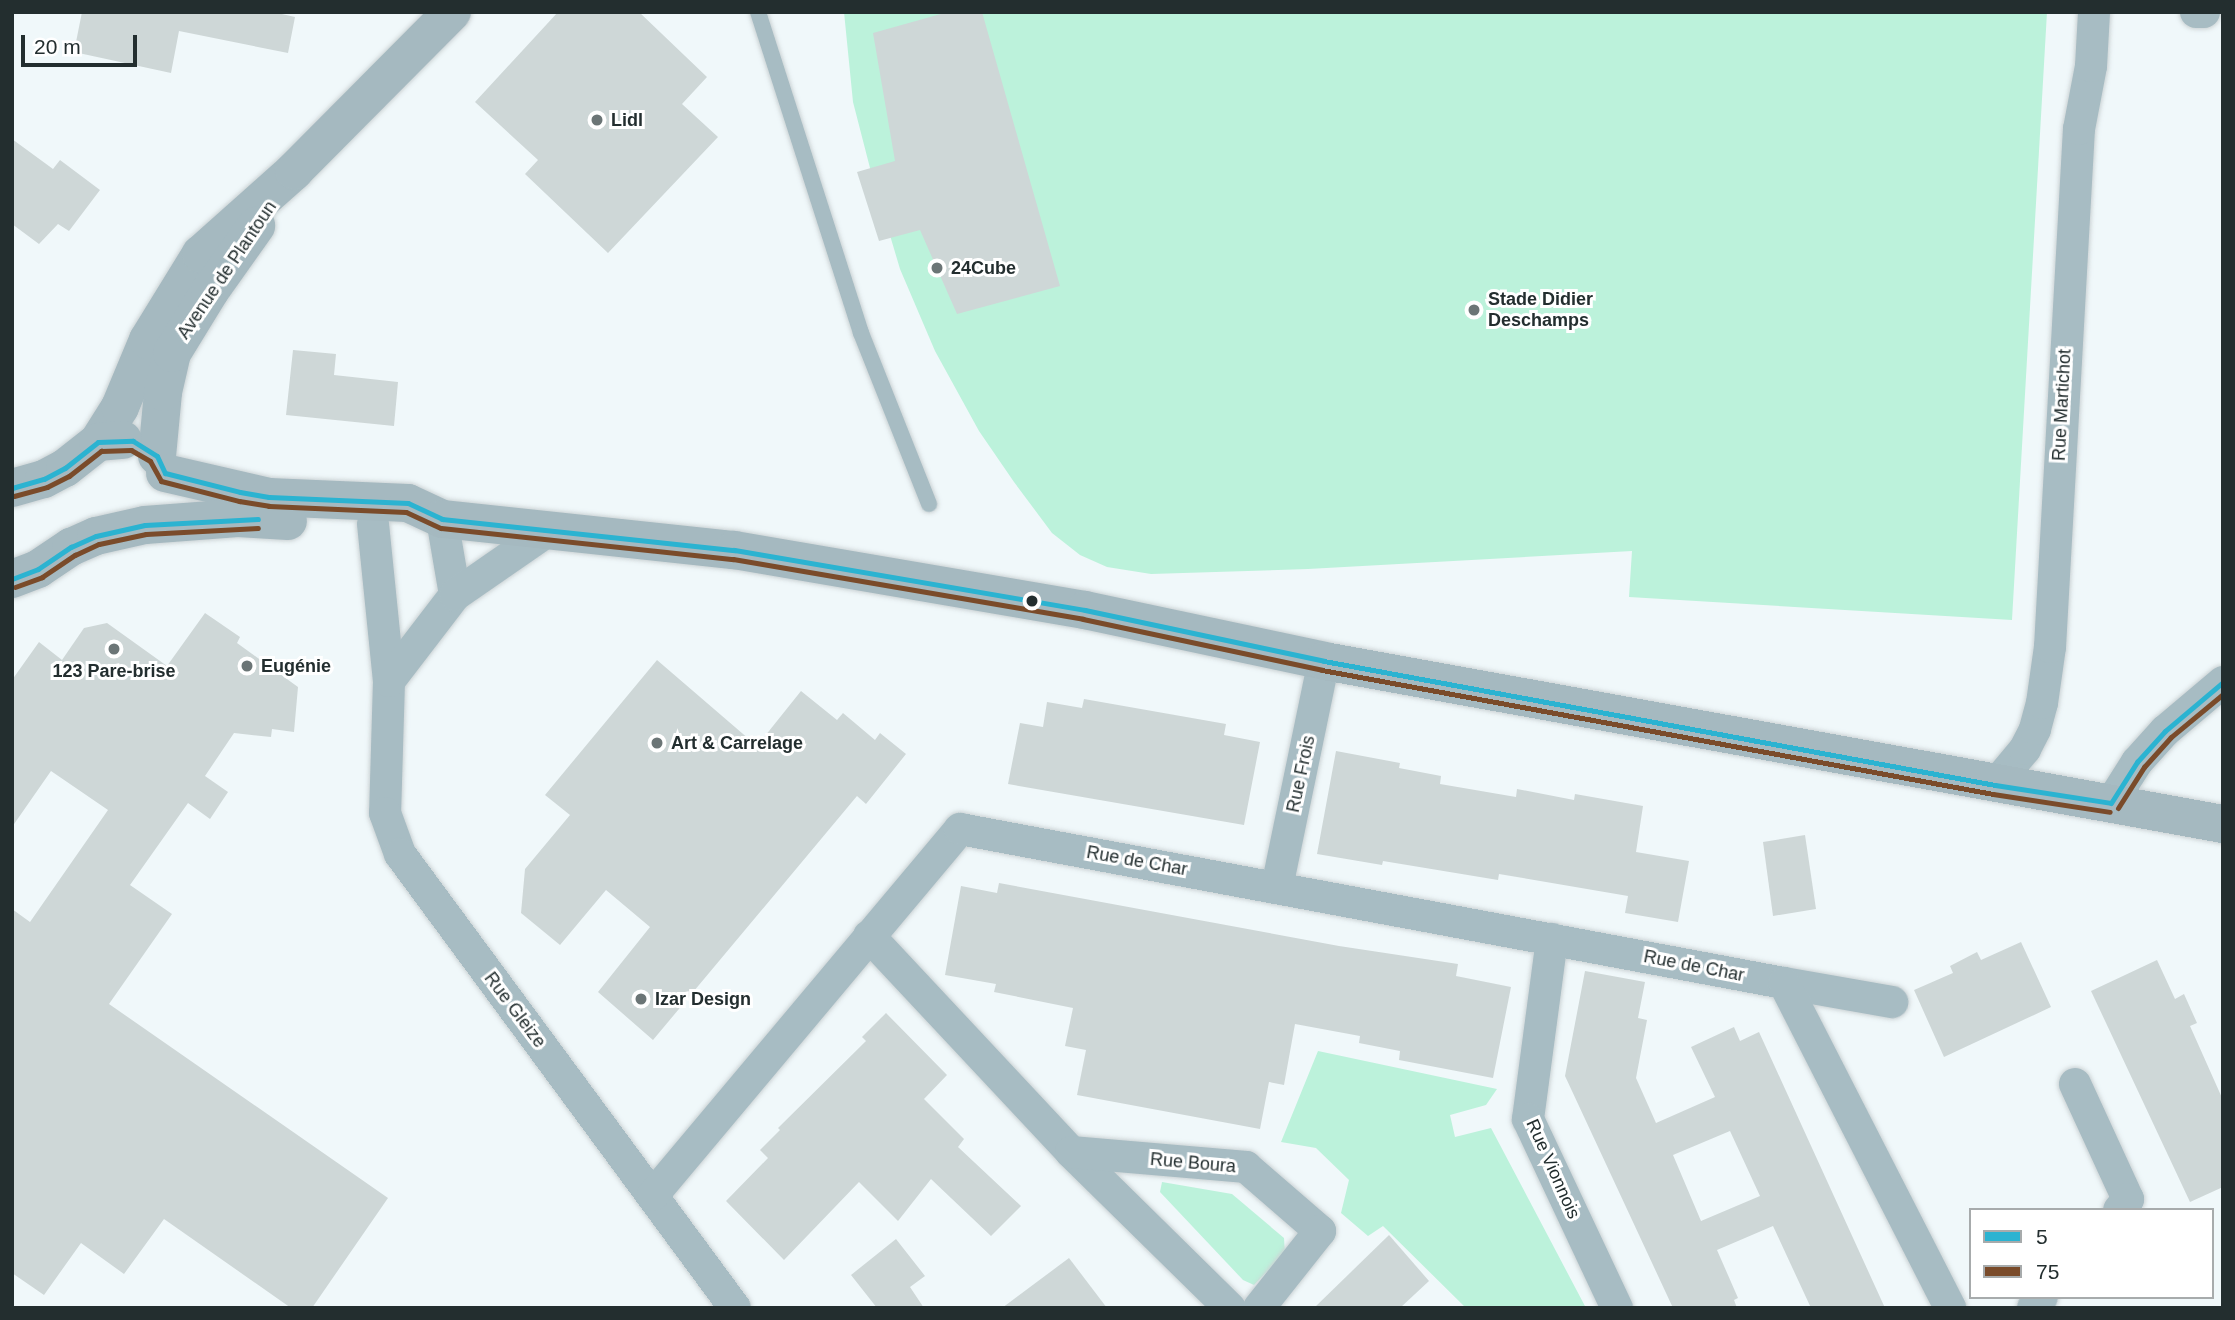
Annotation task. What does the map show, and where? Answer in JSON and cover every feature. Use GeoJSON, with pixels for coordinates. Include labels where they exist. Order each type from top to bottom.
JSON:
{"type":"FeatureCollection","features":[{"type":"Feature","properties":{"kind":"main road","name":"Avenue de Plantoun"},"geometry":{"type":"LineString","coordinates":[[12,488],[44,479],[65,468],[98,442],[120,407],[148,340],[201,254],[295,171],[452,12]]}},
{"type":"Feature","properties":{"kind":"main road","name":"Avenue de Plantoun"},"geometry":{"type":"LineString","coordinates":[[145,524],[159,511],[165,498],[161,465],[163,392],[172,353],[210,291],[295,171]]}},
{"type":"Feature","properties":{"kind":"main road"},"geometry":{"type":"LineString","coordinates":[[98,442],[133,440],[147,447],[161,465],[269,497],[408,503],[442,519],[734,550],[1084,610],[1324,661],[1995,785],[2223,824]]}},
{"type":"Feature","properties":{"kind":"main road"},"geometry":{"type":"LineString","coordinates":[[12,579],[38,569],[71,547],[96,536],[145,524],[238,518],[405,528],[442,519]]}},
{"type":"Feature","properties":{"kind":"street","name":"Rue Martichot"},"geometry":{"type":"LineString","coordinates":[[1995,785],[2025,749],[2035,729],[2050,647],[2079,129],[2091,66],[2094,12]]}},
{"type":"Feature","properties":{"kind":"street"},"geometry":{"type":"LineString","coordinates":[[2196,12],[2204,12]]}},
{"type":"Feature","properties":{"kind":"street"},"geometry":{"type":"LineString","coordinates":[[442,519],[455,595]]}},
{"type":"Feature","properties":{"kind":"street","name":"Rue Gleize"},"geometry":{"type":"LineString","coordinates":[[373,524],[388,681],[385,813],[400,854],[735,1308]]}},
{"type":"Feature","properties":{"kind":"street"},"geometry":{"type":"LineString","coordinates":[[388,681],[455,595],[549,530]]}},
{"type":"Feature","properties":{"kind":"street","name":"Rue Frois"},"geometry":{"type":"LineString","coordinates":[[1276,887],[1324,661]]}},
{"type":"Feature","properties":{"kind":"street"},"geometry":{"type":"LineString","coordinates":[[2111,803],[2137,762],[2165,731],[2223,681]]}},
{"type":"Feature","properties":{"kind":"street","name":"Rue de Char"},"geometry":{"type":"LineString","coordinates":[[653,1195],[960,829],[1892,1002]]}},
{"type":"Feature","properties":{"kind":"street"},"geometry":{"type":"LineString","coordinates":[[869,936],[1071,1152],[1230,1308]]}},
{"type":"Feature","properties":{"kind":"street","name":"Rue Vionnois"},"geometry":{"type":"LineString","coordinates":[[1552,939],[1528,1119],[1617,1308]]}},
{"type":"Feature","properties":{"kind":"street"},"geometry":{"type":"LineString","coordinates":[[1784,983],[1950,1308]]}},
{"type":"Feature","properties":{"kind":"street"},"geometry":{"type":"LineString","coordinates":[[2075,1084],[2128,1199],[2121,1208]]}},
{"type":"Feature","properties":{"kind":"street","name":"Rue Boura"},"geometry":{"type":"LineString","coordinates":[[1071,1152],[1245,1167],[1320,1231],[1259,1308]]}},
{"type":"Feature","properties":{"kind":"lane"},"geometry":{"type":"LineString","coordinates":[[758,12],[861,334],[929,504]]}},
{"type":"Feature","properties":{"kind":"green space","name":"Stade Didier Deschamps"},"geometry":{"type":"Polygon","coordinates":[[[844,12],[2047,12],[2012,620],[1629,597],[1632,551],[1308,569],[1151,574],[1107,567],[1080,555],[1052,533],[1014,482],[979,431],[935,351],[900,269],[870,168],[853,102],[844,12]]]}},
{"type":"Feature","properties":{"kind":"green space"},"geometry":{"type":"Polygon","coordinates":[[[1318,1051],[1497,1089],[1486,1105],[1450,1115],[1455,1137],[1491,1128],[1586,1308],[1466,1308],[1383,1226],[1368,1236],[1341,1213],[1349,1180],[1316,1148],[1281,1142],[1318,1051]]]}},
{"type":"Feature","properties":{"kind":"green space"},"geometry":{"type":"Polygon","coordinates":[[[1162,1182],[1232,1194],[1284,1238],[1285,1253],[1254,1285],[1243,1280],[1160,1192],[1162,1182]]]}},
{"type":"Feature","properties":{"kind":"building"},"geometry":{"type":"Polygon","coordinates":[[[82,12],[273,12],[295,17],[288,53],[179,31],[171,73],[74,52],[82,12]]]}},
{"type":"Feature","properties":{"kind":"building","name":"Lidl"},"geometry":{"type":"Polygon","coordinates":[[[558,12],[639,12],[707,77],[682,104],[718,137],[608,253],[525,174],[538,160],[475,102],[558,12]]]}},
{"type":"Feature","properties":{"kind":"building"},"geometry":{"type":"Polygon","coordinates":[[[948,12],[982,12],[1060,286],[957,314],[920,230],[879,241],[857,172],[895,161],[873,33],[948,12]]]}},
{"type":"Feature","properties":{"kind":"building"},"geometry":{"type":"Polygon","coordinates":[[[12,139],[53,169],[60,160],[100,190],[69,231],[58,224],[39,244],[12,224],[12,139]]]}},
{"type":"Feature","properties":{"kind":"building"},"geometry":{"type":"Polygon","coordinates":[[[293,350],[336,354],[334,375],[398,382],[394,426],[286,415],[293,350]]]}},
{"type":"Feature","properties":{"kind":"building"},"geometry":{"type":"Polygon","coordinates":[[[205,613],[240,637],[237,643],[298,687],[294,732],[272,729],[271,737],[234,733],[205,776],[228,792],[210,819],[188,803],[130,885],[172,914],[109,1004],[388,1198],[312,1308],[291,1308],[164,1219],[124,1274],[81,1243],[44,1295],[12,1273],[12,909],[30,922],[108,810],[51,771],[12,827],[12,680],[39,642],[62,660],[84,628],[107,623],[167,666],[205,613]]]}},
{"type":"Feature","properties":{"kind":"building"},"geometry":{"type":"Polygon","coordinates":[[[657,660],[757,746],[801,691],[837,720],[843,713],[875,740],[880,733],[906,754],[866,804],[857,796],[653,1040],[598,992],[650,927],[606,890],[560,945],[521,913],[525,869],[570,815],[545,795],[657,660]]]}},
{"type":"Feature","properties":{"kind":"building"},"geometry":{"type":"Polygon","coordinates":[[[1084,699],[1226,724],[1224,735],[1260,742],[1244,825],[1008,784],[1020,723],[1043,727],[1047,702],[1082,708],[1084,699]]]}},
{"type":"Feature","properties":{"kind":"building"},"geometry":{"type":"Polygon","coordinates":[[[1336,751],[1400,763],[1399,768],[1441,776],[1440,784],[1516,797],[1517,789],[1574,800],[1575,794],[1643,806],[1636,852],[1689,861],[1678,922],[1625,913],[1628,896],[1499,874],[1498,880],[1383,861],[1382,865],[1317,854],[1336,751]]]}},
{"type":"Feature","properties":{"kind":"building"},"geometry":{"type":"Polygon","coordinates":[[[1805,835],[1816,909],[1773,916],[1763,842],[1805,835]]]}},
{"type":"Feature","properties":{"kind":"building"},"geometry":{"type":"Polygon","coordinates":[[[999,883],[1339,946],[1458,964],[1456,976],[1511,987],[1493,1078],[1399,1060],[1400,1051],[1359,1043],[1360,1036],[1295,1024],[1284,1085],[1269,1082],[1260,1129],[1077,1095],[1086,1050],[1065,1046],[1073,1008],[994,992],[996,984],[945,975],[961,886],[997,893],[999,883]]]}},
{"type":"Feature","properties":{"kind":"building"},"geometry":{"type":"Polygon","coordinates":[[[2021,942],[2051,1007],[1944,1057],[1914,990],[1953,973],[1950,966],[1977,952],[1981,960],[2021,942]]]}},
{"type":"Feature","properties":{"kind":"building"},"geometry":{"type":"Polygon","coordinates":[[[2157,960],[2175,999],[2184,994],[2197,1023],[2190,1026],[2223,1100],[2223,1187],[2190,1202],[2091,991],[2157,960]]]}},
{"type":"Feature","properties":{"kind":"building"},"geometry":{"type":"Polygon","coordinates":[[[1585,971],[1645,982],[1638,1018],[1647,1020],[1636,1078],[1656,1123],[1715,1097],[1691,1047],[1734,1027],[1740,1041],[1759,1032],[1885,1308],[1811,1308],[1773,1226],[1717,1250],[1738,1298],[1734,1300],[1737,1308],[1673,1308],[1565,1076],[1585,971]],[[1730,1131],[1673,1155],[1701,1221],[1760,1196],[1730,1131]]]}},
{"type":"Feature","properties":{"kind":"building"},"geometry":{"type":"Polygon","coordinates":[[[886,1013],[947,1075],[924,1099],[964,1139],[958,1147],[1021,1206],[991,1236],[931,1179],[898,1221],[859,1182],[784,1260],[726,1201],[768,1158],[760,1150],[780,1130],[778,1128],[866,1041],[862,1037],[886,1013]]]}},
{"type":"Feature","properties":{"kind":"building"},"geometry":{"type":"Polygon","coordinates":[[[1389,1235],[1429,1281],[1400,1308],[1314,1308],[1389,1235]]]}},
{"type":"Feature","properties":{"kind":"building"},"geometry":{"type":"Polygon","coordinates":[[[896,1239],[925,1276],[910,1287],[924,1308],[877,1308],[851,1275],[896,1239]]]}},
{"type":"Feature","properties":{"kind":"building"},"geometry":{"type":"Polygon","coordinates":[[[1069,1258],[1107,1308],[1002,1308],[1069,1258]]]}},
{"type":"Feature","properties":{"kind":"transit line","name":"5"},"geometry":{"type":"LineString","coordinates":[[12,488],[44,479],[65,468],[98,442],[133,441],[157,456],[165,473],[240,492],[269,497],[408,503],[442,519],[734,550],[1085,610],[1324,661],[1995,785],[2111,803]]}},
{"type":"Feature","properties":{"kind":"transit line","name":"75"},"geometry":{"type":"LineString","coordinates":[[14,496],[47,487],[69,476],[101,451],[131,450],[150,461],[161,481],[239,501],[269,506],[406,512],[441,528],[733,559],[1083,619],[1322,670],[1993,794],[2110,812]]}},
{"type":"Feature","properties":{"kind":"transit line","name":"5"},"geometry":{"type":"LineString","coordinates":[[12,579],[38,569],[71,547],[96,536],[145,525],[258,519]]}},
{"type":"Feature","properties":{"kind":"transit line","name":"75"},"geometry":{"type":"LineString","coordinates":[[15,587],[42,577],[75,555],[99,544],[146,534],[258,528]]}},
{"type":"Feature","properties":{"kind":"transit line","name":"5"},"geometry":{"type":"LineString","coordinates":[[2111,803],[2137,762],[2165,731],[2223,682]]}},
{"type":"Feature","properties":{"kind":"transit line","name":"75"},"geometry":{"type":"LineString","coordinates":[[2118,808],[2144,767],[2171,737],[2223,694]]}},
{"type":"Feature","properties":{"kind":"place","name":"Lidl"},"geometry":{"type":"Point","coordinates":[597,120]}},
{"type":"Feature","properties":{"kind":"place","name":"24Cube"},"geometry":{"type":"Point","coordinates":[937,268]}},
{"type":"Feature","properties":{"kind":"place","name":"Stade Didier Deschamps"},"geometry":{"type":"Point","coordinates":[1474,310]}},
{"type":"Feature","properties":{"kind":"place","name":"123 Pare-brise"},"geometry":{"type":"Point","coordinates":[114,649]}},
{"type":"Feature","properties":{"kind":"place","name":"Eugénie"},"geometry":{"type":"Point","coordinates":[247,666]}},
{"type":"Feature","properties":{"kind":"place","name":"Art & Carrelage"},"geometry":{"type":"Point","coordinates":[657,743]}},
{"type":"Feature","properties":{"kind":"place","name":"Izar Design"},"geometry":{"type":"Point","coordinates":[641,999]}}]}
